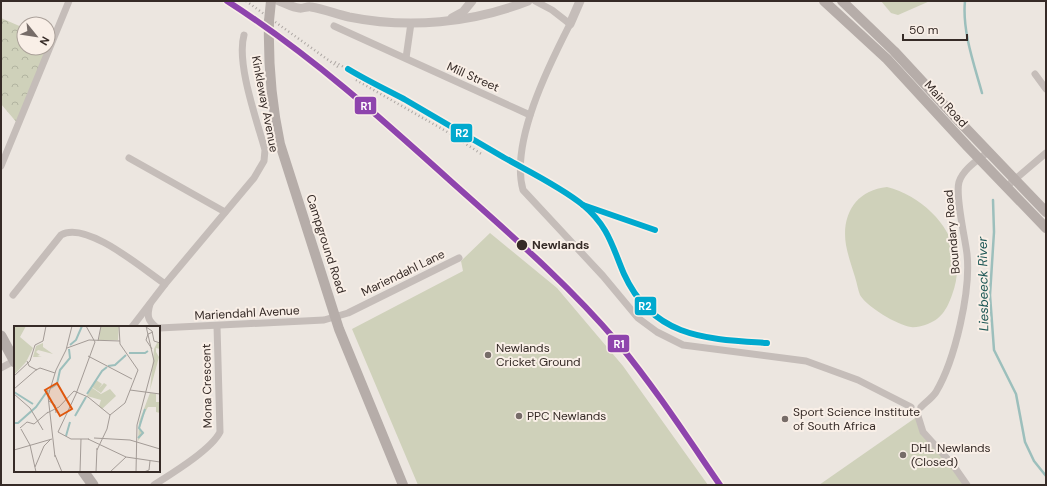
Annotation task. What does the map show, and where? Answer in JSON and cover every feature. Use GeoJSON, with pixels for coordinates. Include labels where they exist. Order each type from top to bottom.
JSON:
{"type":"FeatureCollection","features":[{"type":"Feature","properties":{"kind":"main road","name":"Campground Road"},"geometry":{"type":"LineString","coordinates":[[270,1],[268,61],[273,112],[280,144],[335,317],[403,485]]}},
{"type":"Feature","properties":{"kind":"main road","name":"Main Road"},"geometry":{"type":"LineString","coordinates":[[824,1],[887,59],[979,159],[1046,228]]}},
{"type":"Feature","properties":{"kind":"main road","name":"Main Road"},"geometry":{"type":"LineString","coordinates":[[842,1],[894,51],[1046,212]]}},
{"type":"Feature","properties":{"kind":"main road"},"geometry":{"type":"LineString","coordinates":[[1,336],[14,359]]}},
{"type":"Feature","properties":{"kind":"main road"},"geometry":{"type":"LineString","coordinates":[[84,472],[93,485]]}},
{"type":"Feature","properties":{"kind":"street"},"geometry":{"type":"LineString","coordinates":[[1,166],[69,1]]}},
{"type":"Feature","properties":{"kind":"street"},"geometry":{"type":"LineString","coordinates":[[279,1],[300,8],[306,4],[349,17],[376,21],[411,23],[480,17],[506,10],[528,1]]}},
{"type":"Feature","properties":{"kind":"street"},"geometry":{"type":"LineString","coordinates":[[445,21],[463,12],[472,1]]}},
{"type":"Feature","properties":{"kind":"street"},"geometry":{"type":"LineString","coordinates":[[535,1],[552,10],[570,24]]}},
{"type":"Feature","properties":{"kind":"street"},"geometry":{"type":"LineString","coordinates":[[580,1],[542,81],[530,115],[522,158],[521,181],[524,190],[603,276],[638,318],[657,332],[683,345],[806,361],[870,385],[911,408]]}},
{"type":"Feature","properties":{"kind":"street"},"geometry":{"type":"LineString","coordinates":[[406,58],[411,23]]}},
{"type":"Feature","properties":{"kind":"street","name":"Mill Street"},"geometry":{"type":"LineString","coordinates":[[334,26],[530,115]]}},
{"type":"Feature","properties":{"kind":"street","name":"Kinkleway Avenue"},"geometry":{"type":"LineString","coordinates":[[133,326],[150,302],[254,178],[264,162],[265,150],[246,76],[242,43],[244,35]]}},
{"type":"Feature","properties":{"kind":"street"},"geometry":{"type":"LineString","coordinates":[[1035,74],[1046,89]]}},
{"type":"Feature","properties":{"kind":"street","name":"Boundary Road"},"geometry":{"type":"LineString","coordinates":[[921,407],[930,399],[939,385],[950,357],[960,321],[966,286],[967,256],[958,191],[964,174],[988,152]]}},
{"type":"Feature","properties":{"kind":"street"},"geometry":{"type":"LineString","coordinates":[[1006,187],[1046,153]]}},
{"type":"Feature","properties":{"kind":"street"},"geometry":{"type":"LineString","coordinates":[[129,158],[225,212]]}},
{"type":"Feature","properties":{"kind":"street"},"geometry":{"type":"LineString","coordinates":[[13,295],[61,234],[72,230],[89,234],[106,243],[165,284]]}},
{"type":"Feature","properties":{"kind":"street","name":"Mariendahl Lane"},"geometry":{"type":"LineString","coordinates":[[335,317],[348,313],[459,258]]}},
{"type":"Feature","properties":{"kind":"street"},"geometry":{"type":"LineString","coordinates":[[150,302],[148,317],[149,322],[156,326]]}},
{"type":"Feature","properties":{"kind":"street","name":"Mariendahl Avenue"},"geometry":{"type":"LineString","coordinates":[[160,327],[217,326],[324,320],[335,317]]}},
{"type":"Feature","properties":{"kind":"street","name":"Mona Crescent"},"geometry":{"type":"LineString","coordinates":[[154,485],[170,475],[214,441],[220,432],[217,326]]}},
{"type":"Feature","properties":{"kind":"street"},"geometry":{"type":"LineString","coordinates":[[1,368],[14,362]]}},
{"type":"Feature","properties":{"kind":"street"},"geometry":{"type":"LineString","coordinates":[[911,408],[916,404],[921,407],[922,413],[918,416]]}},
{"type":"Feature","properties":{"kind":"street"},"geometry":{"type":"LineString","coordinates":[[911,408],[911,415],[918,416]]}},
{"type":"Feature","properties":{"kind":"street"},"geometry":{"type":"LineString","coordinates":[[918,416],[923,432],[953,465],[967,485]]}},
{"type":"Feature","properties":{"kind":"green space"},"geometry":{"type":"Polygon","coordinates":[[[881,1],[930,1],[898,15],[891,13],[881,1]]]}},
{"type":"Feature","properties":{"kind":"green space"},"geometry":{"type":"Polygon","coordinates":[[[1,18],[16,25],[16,56],[46,56],[18,124],[1,104],[1,18]]]}},
{"type":"Feature","properties":{"kind":"green space"},"geometry":{"type":"Polygon","coordinates":[[[887,187],[904,193],[919,202],[933,214],[944,227],[952,242],[956,259],[957,277],[952,295],[943,313],[931,323],[925,325],[914,327],[905,326],[883,315],[869,305],[859,293],[850,261],[845,234],[846,224],[853,206],[867,193],[876,189],[887,187]]]}},
{"type":"Feature","properties":{"kind":"green space","name":"Newlands Cricket Ground"},"geometry":{"type":"Polygon","coordinates":[[[490,233],[557,288],[623,366],[708,485],[418,485],[352,329],[463,271],[461,261],[490,233]]]}},
{"type":"Feature","properties":{"kind":"green space","name":"DHL Newlands (Closed)"},"geometry":{"type":"Polygon","coordinates":[[[918,416],[923,432],[967,485],[819,485],[918,416]]]}},
{"type":"Feature","properties":{"kind":"waterway","name":"Liesbeeck River"},"geometry":{"type":"LineString","coordinates":[[965,1],[965,24],[967,36],[982,93]]}},
{"type":"Feature","properties":{"kind":"waterway","name":"Liesbeeck River"},"geometry":{"type":"LineString","coordinates":[[993,200],[994,232],[990,295],[994,350],[1016,394],[1025,442],[1034,461],[1046,476]]}},
{"type":"Feature","properties":{"kind":"railway"},"geometry":{"type":"LineString","coordinates":[[246,1],[338,67]]}},
{"type":"Feature","properties":{"kind":"railway"},"geometry":{"type":"LineString","coordinates":[[335,62],[498,154],[580,203],[599,222],[609,237],[624,274],[636,295],[650,311],[666,323],[684,331],[723,340],[767,343]]}},
{"type":"Feature","properties":{"kind":"railway"},"geometry":{"type":"LineString","coordinates":[[356,80],[444,130],[483,155]]}},
{"type":"Feature","properties":{"kind":"railway"},"geometry":{"type":"LineString","coordinates":[[585,206],[655,230]]}},
{"type":"Feature","properties":{"kind":"transit line","name":"R1"},"geometry":{"type":"LineString","coordinates":[[227,1],[258,21],[345,88],[560,281],[580,301],[632,360],[720,485]]}},
{"type":"Feature","properties":{"kind":"transit line","name":"R2"},"geometry":{"type":"LineString","coordinates":[[348,69],[404,99],[565,192],[583,205],[599,221],[609,237],[624,274],[636,295],[650,311],[666,323],[684,331],[723,340],[767,343]]}},
{"type":"Feature","properties":{"kind":"transit line","name":"R2"},"geometry":{"type":"LineString","coordinates":[[583,205],[655,230]]}},
{"type":"Feature","properties":{"kind":"place","name":"Newlands"},"geometry":{"type":"Point","coordinates":[522,245]}},
{"type":"Feature","properties":{"kind":"place","name":"Newlands Cricket Ground"},"geometry":{"type":"Point","coordinates":[488,355]}},
{"type":"Feature","properties":{"kind":"place","name":"PPC Newlands"},"geometry":{"type":"Point","coordinates":[519,416]}},
{"type":"Feature","properties":{"kind":"place","name":"Sport Science Institute of South Africa"},"geometry":{"type":"Point","coordinates":[785,419]}},
{"type":"Feature","properties":{"kind":"place","name":"DHL Newlands (Closed)"},"geometry":{"type":"Point","coordinates":[903,455]}}]}
